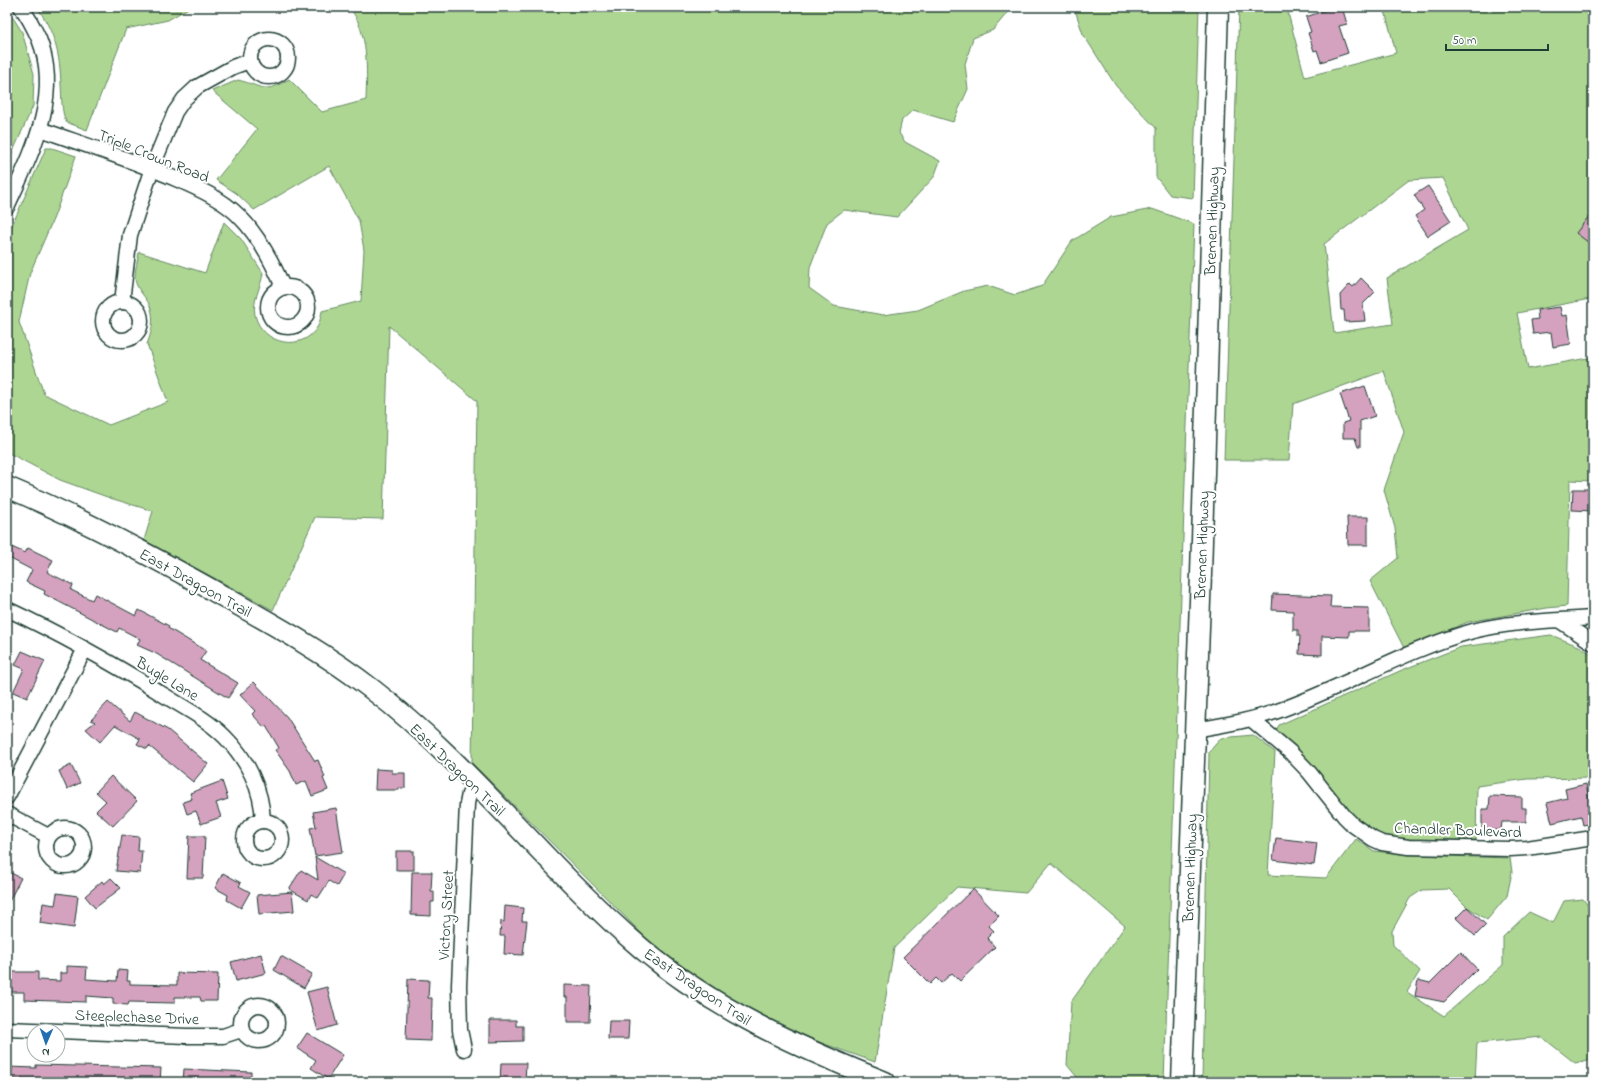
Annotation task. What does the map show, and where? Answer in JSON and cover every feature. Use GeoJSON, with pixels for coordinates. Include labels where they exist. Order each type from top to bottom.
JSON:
{"type":"FeatureCollection","features":[{"type":"Feature","properties":{"kind":"main road","name":"Bremen Highway"},"geometry":{"type":"LineString","coordinates":[[1182,1082],[1218,7]]}},
{"type":"Feature","properties":{"kind":"main road","name":"East Dragoon Trail"},"geometry":{"type":"LineString","coordinates":[[7,487],[114,537],[194,580],[314,649],[378,694],[454,762],[621,931],[675,974],[724,1007],[768,1032],[885,1082]]}},
{"type":"Feature","properties":{"kind":"street"},"geometry":{"type":"LineString","coordinates":[[7,207],[30,156],[40,129],[48,94],[47,74],[43,50],[35,29],[20,7]]}},
{"type":"Feature","properties":{"kind":"street"},"geometry":{"type":"LineString","coordinates":[[122,302],[130,235],[152,168],[175,112],[184,99],[197,87],[213,77],[250,61]]}},
{"type":"Feature","properties":{"kind":"street","name":"Triple Crown Road"},"geometry":{"type":"LineString","coordinates":[[40,129],[152,168],[194,187],[219,201],[238,215],[256,237],[269,256],[283,288]]}},
{"type":"Feature","properties":{"kind":"street","name":"Bugle Lane"},"geometry":{"type":"LineString","coordinates":[[7,609],[85,649],[209,723],[224,736],[238,752],[251,773],[262,806],[263,821]]}},
{"type":"Feature","properties":{"kind":"street"},"geometry":{"type":"LineString","coordinates":[[1194,730],[1252,720],[1283,709],[1447,640],[1473,631],[1502,626],[1593,618]]}},
{"type":"Feature","properties":{"kind":"street"},"geometry":{"type":"LineString","coordinates":[[1560,620],[1593,643]]}},
{"type":"Feature","properties":{"kind":"street"},"geometry":{"type":"LineString","coordinates":[[7,797],[85,649]]}},
{"type":"Feature","properties":{"kind":"street","name":"Chandler Boulevard"},"geometry":{"type":"LineString","coordinates":[[1252,720],[1290,752],[1309,772],[1353,825],[1382,843],[1408,847],[1510,849],[1527,848],[1593,838]]}},
{"type":"Feature","properties":{"kind":"street","name":"Victory Street"},"geometry":{"type":"LineString","coordinates":[[464,1049],[460,1030],[460,932],[467,804],[469,794],[476,784]]}},
{"type":"Feature","properties":{"kind":"street"},"geometry":{"type":"LineString","coordinates":[[7,814],[48,836]]}},
{"type":"Feature","properties":{"kind":"street","name":"Steeplechase Drive"},"geometry":{"type":"LineString","coordinates":[[7,1029],[187,1036],[223,1036],[241,1030]]}},
{"type":"Feature","properties":{"kind":"green space"},"geometry":{"type":"Polygon","coordinates":[[[37,7],[190,7],[168,20],[126,29],[87,130],[66,122],[62,108],[58,54],[48,26],[37,7]]]}},
{"type":"Feature","properties":{"kind":"green space"},"geometry":{"type":"Polygon","coordinates":[[[349,7],[1012,7],[993,30],[973,38],[965,64],[968,89],[953,122],[913,110],[902,120],[899,133],[905,142],[940,161],[934,177],[897,217],[844,210],[827,223],[810,267],[809,288],[834,306],[883,315],[918,310],[964,291],[988,286],[1015,295],[1042,286],[1072,241],[1111,217],[1152,209],[1194,224],[1164,1082],[1081,1082],[1067,1065],[1071,1002],[1125,926],[1051,863],[1026,893],[957,887],[894,948],[875,1062],[777,1027],[710,987],[660,952],[472,763],[477,401],[389,326],[383,519],[315,517],[273,610],[144,540],[153,511],[110,498],[60,480],[7,452],[7,237],[46,148],[52,148],[76,156],[54,217],[30,273],[19,322],[44,394],[109,425],[168,402],[147,344],[151,333],[152,315],[149,304],[135,280],[135,271],[139,252],[205,273],[224,222],[241,239],[263,273],[254,310],[259,325],[274,339],[284,342],[303,340],[311,335],[318,326],[322,311],[361,301],[364,250],[359,221],[329,166],[254,210],[236,193],[216,180],[257,129],[212,91],[238,80],[258,87],[268,88],[274,87],[289,79],[322,112],[366,100],[367,77],[363,39],[356,17],[349,7]]]}},
{"type":"Feature","properties":{"kind":"green space"},"geometry":{"type":"Polygon","coordinates":[[[1074,7],[1199,7],[1193,198],[1170,195],[1156,177],[1156,128],[1116,86],[1083,34],[1074,7]]]}},
{"type":"Feature","properties":{"kind":"green space"},"geometry":{"type":"Polygon","coordinates":[[[1239,7],[1309,7],[1288,13],[1305,77],[1396,53],[1384,7],[1528,7],[1593,10],[1593,313],[1590,299],[1517,313],[1528,369],[1593,357],[1593,481],[1570,480],[1567,606],[1547,608],[1468,622],[1404,648],[1370,581],[1398,558],[1395,528],[1384,490],[1404,432],[1384,371],[1293,404],[1289,460],[1224,460],[1239,7]],[[1443,178],[1409,180],[1324,244],[1334,333],[1393,324],[1387,278],[1468,230],[1443,178]]]}},
{"type":"Feature","properties":{"kind":"green space"},"geometry":{"type":"Polygon","coordinates":[[[7,8],[22,32],[34,74],[33,106],[7,165],[7,8]]]}},
{"type":"Feature","properties":{"kind":"green space"},"geometry":{"type":"Polygon","coordinates":[[[1551,635],[1581,647],[1593,655],[1593,778],[1527,779],[1477,786],[1476,840],[1393,839],[1365,829],[1275,733],[1279,725],[1402,670],[1461,647],[1551,635]]]}},
{"type":"Feature","properties":{"kind":"green space"},"geometry":{"type":"Polygon","coordinates":[[[1253,735],[1275,752],[1268,875],[1326,878],[1356,839],[1374,851],[1410,855],[1510,858],[1512,872],[1507,896],[1487,920],[1466,906],[1449,889],[1422,890],[1410,898],[1392,931],[1393,945],[1420,971],[1407,992],[1444,1016],[1503,965],[1503,937],[1529,912],[1553,923],[1564,901],[1583,899],[1593,912],[1593,1059],[1575,1063],[1542,1037],[1477,1043],[1475,1082],[1202,1082],[1209,752],[1221,738],[1253,735]]]}},
{"type":"Feature","properties":{"kind":"building"},"geometry":{"type":"Polygon","coordinates":[[[1335,7],[1342,7],[1347,24],[1339,26],[1348,53],[1321,62],[1317,50],[1314,51],[1308,33],[1311,32],[1306,17],[1335,7]]]}},
{"type":"Feature","properties":{"kind":"building"},"geometry":{"type":"Polygon","coordinates":[[[1428,186],[1451,221],[1428,236],[1415,216],[1424,210],[1414,195],[1428,186]]]}},
{"type":"Feature","properties":{"kind":"building"},"geometry":{"type":"Polygon","coordinates":[[[1593,211],[1593,246],[1576,233],[1593,211]]]}},
{"type":"Feature","properties":{"kind":"building"},"geometry":{"type":"Polygon","coordinates":[[[1361,278],[1375,292],[1363,304],[1365,321],[1345,322],[1344,310],[1341,310],[1340,295],[1350,284],[1353,287],[1361,278]]]}},
{"type":"Feature","properties":{"kind":"building"},"geometry":{"type":"Polygon","coordinates":[[[1560,307],[1562,316],[1567,315],[1571,344],[1553,347],[1551,332],[1533,334],[1531,320],[1538,319],[1537,310],[1560,307]]]}},
{"type":"Feature","properties":{"kind":"building"},"geometry":{"type":"Polygon","coordinates":[[[1365,386],[1375,416],[1360,421],[1360,447],[1358,447],[1355,438],[1343,438],[1343,423],[1349,421],[1340,394],[1365,386]]]}},
{"type":"Feature","properties":{"kind":"building"},"geometry":{"type":"Polygon","coordinates":[[[1573,489],[1593,489],[1593,511],[1572,510],[1573,489]]]}},
{"type":"Feature","properties":{"kind":"building"},"geometry":{"type":"Polygon","coordinates":[[[1347,517],[1368,517],[1368,545],[1348,545],[1347,517]]]}},
{"type":"Feature","properties":{"kind":"building"},"geometry":{"type":"Polygon","coordinates":[[[7,545],[25,553],[28,548],[53,560],[47,572],[73,585],[71,590],[92,600],[95,594],[136,616],[139,610],[169,626],[168,628],[206,651],[200,660],[238,683],[228,698],[155,653],[137,645],[140,639],[119,628],[117,632],[44,594],[45,591],[26,582],[32,570],[7,557],[7,545]]]}},
{"type":"Feature","properties":{"kind":"building"},"geometry":{"type":"Polygon","coordinates":[[[1273,594],[1331,596],[1330,607],[1369,608],[1369,631],[1349,631],[1349,637],[1322,636],[1322,655],[1299,654],[1300,636],[1298,636],[1298,630],[1293,630],[1293,611],[1272,610],[1273,594]]]}},
{"type":"Feature","properties":{"kind":"building"},"geometry":{"type":"Polygon","coordinates":[[[22,651],[45,661],[27,698],[13,692],[24,669],[15,665],[22,651]]]}},
{"type":"Feature","properties":{"kind":"building"},"geometry":{"type":"Polygon","coordinates":[[[254,682],[287,717],[315,761],[318,760],[325,777],[323,778],[328,790],[312,796],[306,781],[296,785],[290,771],[275,750],[279,748],[266,726],[264,727],[252,714],[255,711],[240,695],[254,682]]]}},
{"type":"Feature","properties":{"kind":"building"},"geometry":{"type":"Polygon","coordinates":[[[108,702],[130,721],[135,712],[168,730],[208,764],[193,782],[149,746],[147,749],[137,744],[140,739],[115,725],[100,742],[86,729],[95,722],[91,720],[108,702]]]}},
{"type":"Feature","properties":{"kind":"building"},"geometry":{"type":"Polygon","coordinates":[[[71,765],[80,783],[67,789],[59,771],[71,765]]]}},
{"type":"Feature","properties":{"kind":"building"},"geometry":{"type":"Polygon","coordinates":[[[376,769],[392,770],[392,773],[405,773],[405,788],[399,788],[399,790],[375,790],[376,769]]]}},
{"type":"Feature","properties":{"kind":"building"},"geometry":{"type":"Polygon","coordinates":[[[111,776],[137,801],[113,826],[96,811],[106,801],[96,792],[111,776]]]}},
{"type":"Feature","properties":{"kind":"building"},"geometry":{"type":"Polygon","coordinates":[[[222,781],[228,799],[216,803],[221,817],[201,824],[196,811],[187,814],[183,802],[192,799],[190,793],[222,781]]]}},
{"type":"Feature","properties":{"kind":"building"},"geometry":{"type":"Polygon","coordinates":[[[1586,784],[1591,808],[1593,807],[1593,823],[1583,825],[1581,816],[1552,823],[1547,803],[1567,798],[1565,789],[1586,784]]]}},
{"type":"Feature","properties":{"kind":"building"},"geometry":{"type":"Polygon","coordinates":[[[1490,796],[1522,797],[1522,808],[1526,808],[1526,822],[1502,822],[1501,830],[1482,830],[1482,809],[1489,809],[1490,796]]]}},
{"type":"Feature","properties":{"kind":"building"},"geometry":{"type":"Polygon","coordinates":[[[336,808],[343,852],[315,856],[310,828],[316,827],[313,812],[336,808]]]}},
{"type":"Feature","properties":{"kind":"building"},"geometry":{"type":"Polygon","coordinates":[[[122,835],[139,837],[138,851],[142,851],[140,873],[116,871],[122,835]]]}},
{"type":"Feature","properties":{"kind":"building"},"geometry":{"type":"Polygon","coordinates":[[[189,836],[205,836],[203,878],[187,878],[189,836]]]}},
{"type":"Feature","properties":{"kind":"building"},"geometry":{"type":"Polygon","coordinates":[[[1276,838],[1317,843],[1314,865],[1273,860],[1276,838]]]}},
{"type":"Feature","properties":{"kind":"building"},"geometry":{"type":"Polygon","coordinates":[[[396,851],[414,851],[414,870],[396,870],[396,851]]]}},
{"type":"Feature","properties":{"kind":"building"},"geometry":{"type":"Polygon","coordinates":[[[315,857],[344,874],[337,886],[329,881],[318,898],[311,894],[308,900],[289,889],[301,870],[318,880],[315,857]]]}},
{"type":"Feature","properties":{"kind":"building"},"geometry":{"type":"Polygon","coordinates":[[[7,871],[21,878],[7,905],[7,871]]]}},
{"type":"Feature","properties":{"kind":"building"},"geometry":{"type":"Polygon","coordinates":[[[412,872],[432,872],[431,891],[434,891],[434,902],[431,902],[431,916],[411,915],[412,872]]]}},
{"type":"Feature","properties":{"kind":"building"},"geometry":{"type":"Polygon","coordinates":[[[223,873],[241,883],[239,886],[250,892],[241,908],[227,900],[228,895],[215,888],[223,873]]]}},
{"type":"Feature","properties":{"kind":"building"},"geometry":{"type":"Polygon","coordinates":[[[111,878],[121,888],[95,908],[85,896],[102,881],[104,884],[111,878]]]}},
{"type":"Feature","properties":{"kind":"building"},"geometry":{"type":"Polygon","coordinates":[[[973,889],[999,916],[989,926],[994,931],[987,938],[995,947],[960,981],[952,973],[941,983],[936,978],[930,984],[903,957],[973,889]]]}},
{"type":"Feature","properties":{"kind":"building"},"geometry":{"type":"Polygon","coordinates":[[[292,892],[294,911],[259,914],[257,895],[292,892]]]}},
{"type":"Feature","properties":{"kind":"building"},"geometry":{"type":"Polygon","coordinates":[[[57,893],[78,896],[74,928],[40,923],[43,903],[55,905],[57,893]]]}},
{"type":"Feature","properties":{"kind":"building"},"geometry":{"type":"Polygon","coordinates":[[[505,906],[523,908],[522,921],[527,921],[523,955],[504,954],[505,936],[500,936],[501,921],[504,922],[505,906]]]}},
{"type":"Feature","properties":{"kind":"building"},"geometry":{"type":"Polygon","coordinates":[[[1467,907],[1486,925],[1475,936],[1456,918],[1467,907]]]}},
{"type":"Feature","properties":{"kind":"building"},"geometry":{"type":"Polygon","coordinates":[[[1461,952],[1477,969],[1444,1002],[1415,996],[1418,980],[1430,983],[1461,952]]]}},
{"type":"Feature","properties":{"kind":"building"},"geometry":{"type":"Polygon","coordinates":[[[261,954],[266,973],[236,981],[231,962],[261,954]]]}},
{"type":"Feature","properties":{"kind":"building"},"geometry":{"type":"Polygon","coordinates":[[[281,956],[312,974],[304,988],[274,970],[281,956]]]}},
{"type":"Feature","properties":{"kind":"building"},"geometry":{"type":"Polygon","coordinates":[[[67,966],[87,967],[86,979],[117,981],[118,970],[128,971],[127,981],[130,981],[130,984],[177,985],[177,973],[218,974],[217,1001],[201,1001],[200,997],[175,997],[175,1003],[129,1002],[128,1005],[113,1004],[113,998],[86,996],[86,1002],[24,1000],[24,992],[7,992],[7,972],[38,972],[38,980],[60,981],[60,973],[67,973],[67,966]]]}},
{"type":"Feature","properties":{"kind":"building"},"geometry":{"type":"Polygon","coordinates":[[[408,979],[429,980],[428,998],[432,998],[431,1041],[406,1040],[408,979]]]}},
{"type":"Feature","properties":{"kind":"building"},"geometry":{"type":"Polygon","coordinates":[[[564,985],[591,986],[590,1022],[567,1022],[567,997],[564,997],[564,985]]]}},
{"type":"Feature","properties":{"kind":"building"},"geometry":{"type":"Polygon","coordinates":[[[327,987],[337,1025],[318,1031],[307,992],[327,987]]]}},
{"type":"Feature","properties":{"kind":"building"},"geometry":{"type":"Polygon","coordinates":[[[490,1020],[516,1020],[516,1026],[523,1026],[523,1041],[490,1042],[490,1020]]]}},
{"type":"Feature","properties":{"kind":"building"},"geometry":{"type":"Polygon","coordinates":[[[609,1021],[629,1021],[628,1039],[608,1039],[609,1021]]]}},
{"type":"Feature","properties":{"kind":"building"},"geometry":{"type":"Polygon","coordinates":[[[307,1033],[343,1055],[328,1079],[311,1068],[316,1060],[297,1048],[307,1033]]]}},
{"type":"Feature","properties":{"kind":"building"},"geometry":{"type":"Polygon","coordinates":[[[501,1063],[526,1063],[525,1082],[500,1082],[501,1063]]]}},
{"type":"Feature","properties":{"kind":"building"},"geometry":{"type":"Polygon","coordinates":[[[36,1065],[161,1068],[160,1082],[36,1082],[36,1080],[7,1079],[7,1067],[36,1068],[36,1065]]]}},
{"type":"Feature","properties":{"kind":"building"},"geometry":{"type":"Polygon","coordinates":[[[184,1069],[251,1072],[251,1082],[183,1082],[184,1069]]]}}]}
